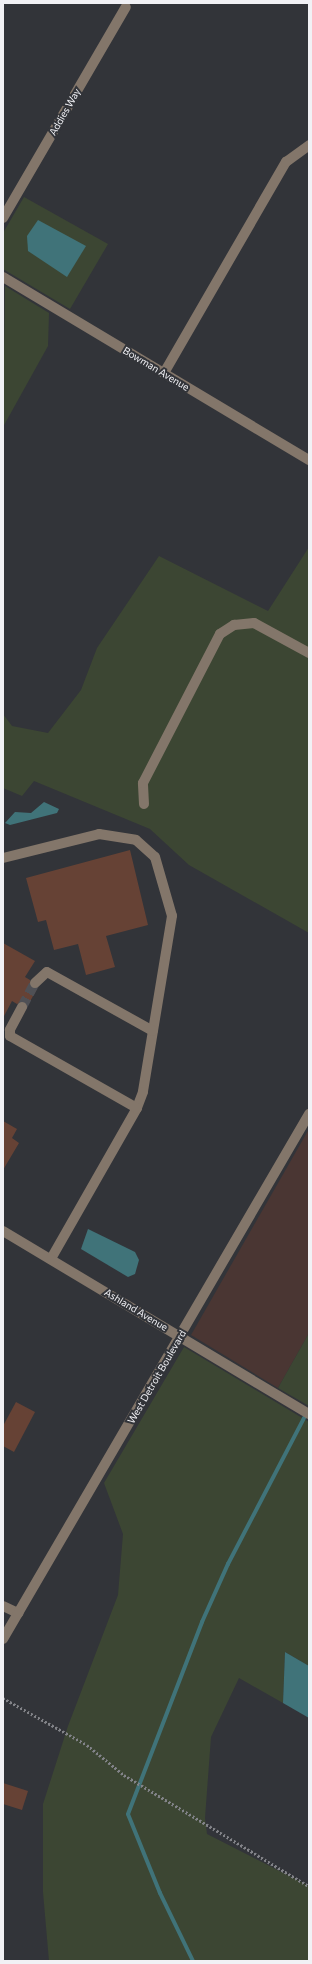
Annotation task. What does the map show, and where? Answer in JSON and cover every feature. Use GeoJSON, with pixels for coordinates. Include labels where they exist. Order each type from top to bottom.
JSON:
{"type":"FeatureCollection","features":[{"type":"Feature","properties":{"kind":"street","name":"Addies Way"},"geometry":{"type":"LineString","coordinates":[[3,218],[126,7]]}},
{"type":"Feature","properties":{"kind":"street"},"geometry":{"type":"LineString","coordinates":[[164,374],[286,162],[309,145]]}},
{"type":"Feature","properties":{"kind":"street","name":"Bowman Avenue"},"geometry":{"type":"LineString","coordinates":[[3,277],[309,460]]}},
{"type":"Feature","properties":{"kind":"street"},"geometry":{"type":"LineString","coordinates":[[144,804],[143,783],[220,634],[234,625],[254,623],[309,653]]}},
{"type":"Feature","properties":{"kind":"street"},"geometry":{"type":"LineString","coordinates":[[3,858],[99,834],[122,836],[147,847],[155,857],[172,916],[153,1031],[137,1108],[50,1259]]}},
{"type":"Feature","properties":{"kind":"street"},"geometry":{"type":"LineString","coordinates":[[35,983],[47,972],[153,1031]]}},
{"type":"Feature","properties":{"kind":"street"},"geometry":{"type":"LineString","coordinates":[[22,1007],[10,1030],[10,1036],[137,1108]]}},
{"type":"Feature","properties":{"kind":"street","name":"West Detroit Boulevard"},"geometry":{"type":"LineString","coordinates":[[3,1639],[181,1337],[309,1114]]}},
{"type":"Feature","properties":{"kind":"street","name":"Ashland Avenue"},"geometry":{"type":"LineString","coordinates":[[3,1231],[306,1412]]}},
{"type":"Feature","properties":{"kind":"street"},"geometry":{"type":"LineString","coordinates":[[3,1606],[18,1613]]}},
{"type":"Feature","properties":{"kind":"path"},"geometry":{"type":"LineString","coordinates":[[3,1698],[83,1742],[124,1775],[309,1886]]}},
{"type":"Feature","properties":{"kind":"shaded area"},"geometry":{"type":"Polygon","coordinates":[[[309,1129],[309,1333],[278,1388],[191,1335],[309,1129]]]}},
{"type":"Feature","properties":{"kind":"green space"},"geometry":{"type":"Polygon","coordinates":[[[24,197],[108,244],[70,309],[3,269],[3,233],[24,197]]]}},
{"type":"Feature","properties":{"kind":"green space"},"geometry":{"type":"Polygon","coordinates":[[[5,286],[49,313],[48,346],[3,427],[5,286]]]}},
{"type":"Feature","properties":{"kind":"green space"},"geometry":{"type":"Polygon","coordinates":[[[309,547],[309,933],[189,865],[150,829],[34,781],[22,796],[3,788],[3,714],[12,726],[48,733],[81,690],[97,648],[159,556],[268,611],[309,547]]]}},
{"type":"Feature","properties":{"kind":"green space"},"geometry":{"type":"Polygon","coordinates":[[[309,1333],[309,1406],[278,1388],[309,1333]]]}},
{"type":"Feature","properties":{"kind":"green space"},"geometry":{"type":"Polygon","coordinates":[[[184,1347],[309,1422],[309,1666],[285,1652],[283,1703],[239,1678],[211,1737],[205,1818],[207,1834],[309,1886],[309,1961],[49,1961],[43,1892],[43,1804],[68,1726],[118,1595],[123,1534],[104,1483],[184,1347]]]}},
{"type":"Feature","properties":{"kind":"water"},"geometry":{"type":"Polygon","coordinates":[[[38,220],[86,246],[67,277],[28,251],[27,236],[38,220]]]}},
{"type":"Feature","properties":{"kind":"water"},"geometry":{"type":"Polygon","coordinates":[[[44,802],[59,809],[57,813],[10,825],[5,823],[15,812],[31,813],[44,802]]]}},
{"type":"Feature","properties":{"kind":"water"},"geometry":{"type":"Polygon","coordinates":[[[88,1229],[135,1252],[139,1260],[135,1274],[128,1277],[81,1249],[88,1229]]]}},
{"type":"Feature","properties":{"kind":"water"},"geometry":{"type":"Polygon","coordinates":[[[285,1652],[309,1666],[309,1718],[283,1703],[285,1652]]]}},
{"type":"Feature","properties":{"kind":"building"},"geometry":{"type":"Polygon","coordinates":[[[130,850],[148,925],[106,936],[115,967],[86,975],[78,944],[54,950],[46,920],[38,922],[26,878],[130,850]]]}},
{"type":"Feature","properties":{"kind":"building"},"geometry":{"type":"Polygon","coordinates":[[[3,943],[35,961],[25,977],[30,980],[31,988],[37,989],[28,1005],[25,1001],[17,1004],[12,1001],[3,1018],[3,943]]]}},
{"type":"Feature","properties":{"kind":"building"},"geometry":{"type":"Polygon","coordinates":[[[3,1121],[17,1129],[12,1138],[19,1143],[3,1170],[3,1121]]]}},
{"type":"Feature","properties":{"kind":"building"},"geometry":{"type":"Polygon","coordinates":[[[16,1402],[35,1412],[14,1452],[3,1446],[3,1426],[16,1402]]]}},
{"type":"Feature","properties":{"kind":"building"},"geometry":{"type":"Polygon","coordinates":[[[3,1783],[28,1791],[22,1810],[3,1804],[3,1783]]]}},
{"type":"Feature","properties":{"kind":"waterway"},"geometry":{"type":"LineString","coordinates":[[193,1961],[160,1893],[128,1814],[202,1622],[228,1564],[306,1414]]}},
{"type":"Feature","properties":{"kind":"tunnel"},"geometry":{"type":"LineString","coordinates":[[22,1007],[35,983]]}}]}
